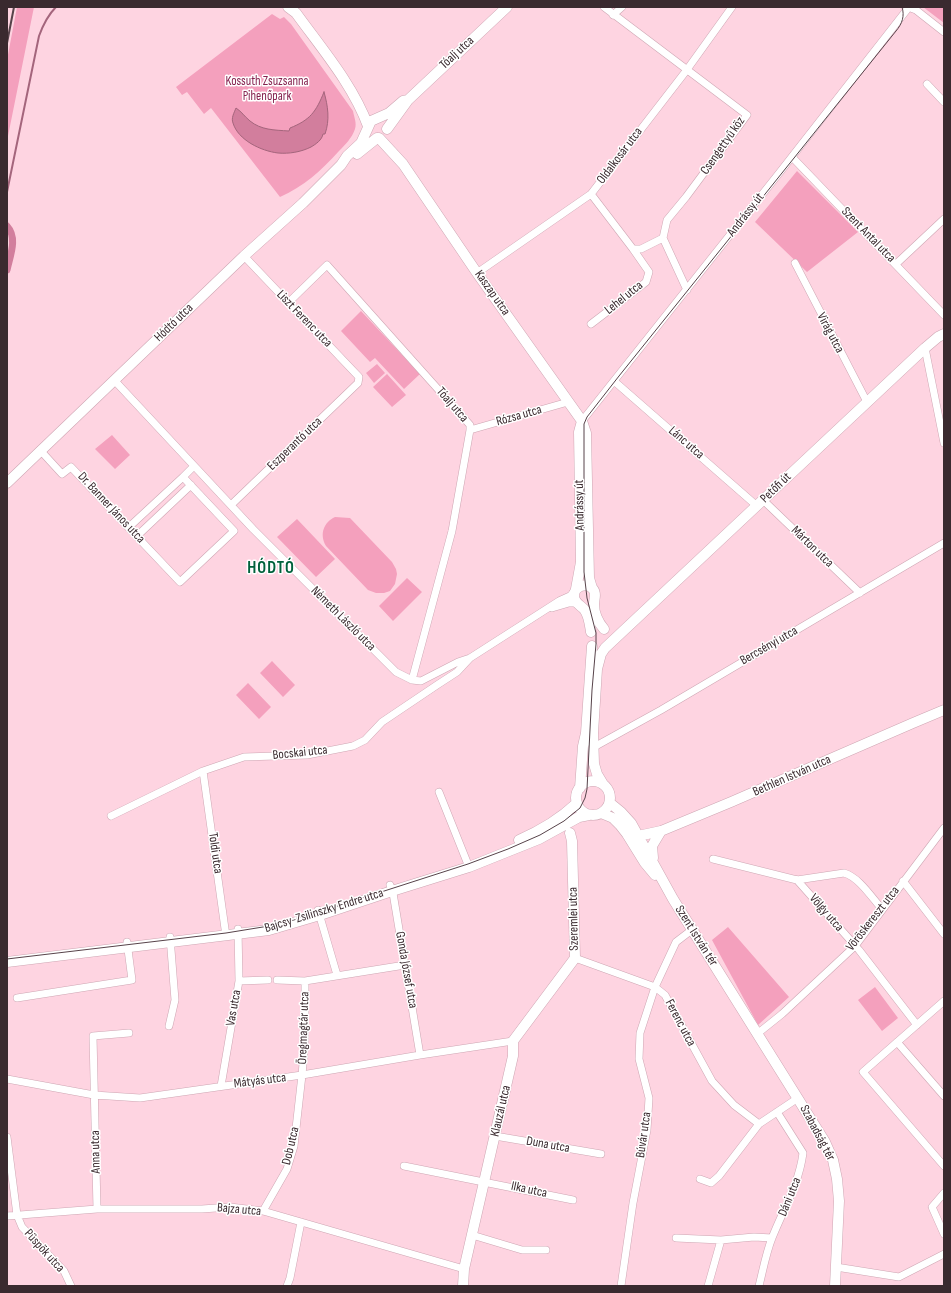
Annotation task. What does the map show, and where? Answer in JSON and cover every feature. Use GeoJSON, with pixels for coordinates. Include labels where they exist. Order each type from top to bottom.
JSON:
{"type":"FeatureCollection","features":[{"type":"Feature","properties":{"kind":"street"},"geometry":{"type":"LineString","coordinates":[[288,7],[296,13],[352,92],[364,116],[370,134],[382,134],[387,126],[384,121],[377,119],[352,92]]}},
{"type":"Feature","properties":{"kind":"street","name":"Tóalj utca"},"geometry":{"type":"LineString","coordinates":[[382,134],[408,100],[507,7]]}},
{"type":"Feature","properties":{"kind":"street"},"geometry":{"type":"LineString","coordinates":[[604,7],[686,71]]}},
{"type":"Feature","properties":{"kind":"street"},"geometry":{"type":"LineString","coordinates":[[613,15],[622,7]]}},
{"type":"Feature","properties":{"kind":"street","name":"Oldalkosár utca"},"geometry":{"type":"LineString","coordinates":[[477,273],[590,194],[686,71],[732,7]]}},
{"type":"Feature","properties":{"kind":"street"},"geometry":{"type":"LineString","coordinates":[[909,7],[916,10],[944,32]]}},
{"type":"Feature","properties":{"kind":"street","name":"Andrássy út"},"geometry":{"type":"LineString","coordinates":[[577,597],[581,562],[579,432],[582,421],[909,7]]}},
{"type":"Feature","properties":{"kind":"street","name":"Csengettyű köz"},"geometry":{"type":"LineString","coordinates":[[663,238],[667,220],[747,115],[686,71]]}},
{"type":"Feature","properties":{"kind":"street"},"geometry":{"type":"LineString","coordinates":[[927,84],[944,102]]}},
{"type":"Feature","properties":{"kind":"street","name":"Tóalj utca"},"geometry":{"type":"LineString","coordinates":[[377,119],[389,113],[403,101],[408,100]]}},
{"type":"Feature","properties":{"kind":"street"},"geometry":{"type":"LineString","coordinates":[[368,128],[371,121],[377,119]]}},
{"type":"Feature","properties":{"kind":"street","name":"Hódtó utca"},"geometry":{"type":"LineString","coordinates":[[7,483],[244,256],[303,203],[361,143],[368,128]]}},
{"type":"Feature","properties":{"kind":"street","name":"Hódtó utca"},"geometry":{"type":"LineString","coordinates":[[341,165],[346,163],[382,134]]}},
{"type":"Feature","properties":{"kind":"street","name":"Kaszap utca"},"geometry":{"type":"LineString","coordinates":[[382,134],[477,273],[582,421]]}},
{"type":"Feature","properties":{"kind":"street","name":"Szent Antal utca"},"geometry":{"type":"LineString","coordinates":[[792,157],[944,315]]}},
{"type":"Feature","properties":{"kind":"street"},"geometry":{"type":"LineString","coordinates":[[590,194],[633,249],[640,249],[663,238],[687,290]]}},
{"type":"Feature","properties":{"kind":"street"},"geometry":{"type":"LineString","coordinates":[[896,264],[944,219]]}},
{"type":"Feature","properties":{"kind":"street","name":"Lehel utca"},"geometry":{"type":"LineString","coordinates":[[591,324],[646,282],[649,272],[633,249]]}},
{"type":"Feature","properties":{"kind":"street","name":"Liszt Ferenc utca"},"geometry":{"type":"LineString","coordinates":[[244,256],[359,377],[358,383]]}},
{"type":"Feature","properties":{"kind":"street","name":"Virág utca"},"geometry":{"type":"LineString","coordinates":[[794,263],[867,402]]}},
{"type":"Feature","properties":{"kind":"street","name":"Tóalj utca"},"geometry":{"type":"LineString","coordinates":[[288,302],[327,266],[470,425],[452,531],[412,680]]}},
{"type":"Feature","properties":{"kind":"street","name":"Petőfi út"},"geometry":{"type":"LineString","coordinates":[[607,646],[925,348],[944,334]]}},
{"type":"Feature","properties":{"kind":"street"},"geometry":{"type":"LineString","coordinates":[[925,348],[944,443]]}},
{"type":"Feature","properties":{"kind":"street","name":"Németh László utca"},"geometry":{"type":"LineString","coordinates":[[114,380],[231,505],[376,653],[396,672],[412,680]]}},
{"type":"Feature","properties":{"kind":"street","name":"Lánc utca"},"geometry":{"type":"LineString","coordinates":[[614,381],[760,503]]}},
{"type":"Feature","properties":{"kind":"street","name":"Eszperantó utca"},"geometry":{"type":"LineString","coordinates":[[231,505],[358,383]]}},
{"type":"Feature","properties":{"kind":"street","name":"Rózsa utca"},"geometry":{"type":"LineString","coordinates":[[470,430],[568,402]]}},
{"type":"Feature","properties":{"kind":"street","name":"Andrássy út"},"geometry":{"type":"LineString","coordinates":[[582,421],[586,433],[589,578],[592,588]]}},
{"type":"Feature","properties":{"kind":"street","name":"Dr. Banner János utca"},"geometry":{"type":"LineString","coordinates":[[40,450],[62,474],[71,467],[180,582],[234,531],[191,485]]}},
{"type":"Feature","properties":{"kind":"street"},"geometry":{"type":"LineString","coordinates":[[129,527],[194,466]]}},
{"type":"Feature","properties":{"kind":"street"},"geometry":{"type":"LineString","coordinates":[[137,536],[191,485],[183,477]]}},
{"type":"Feature","properties":{"kind":"street","name":"Márton utca"},"geometry":{"type":"LineString","coordinates":[[760,503],[860,593]]}},
{"type":"Feature","properties":{"kind":"street","name":"Bercsényi utca"},"geometry":{"type":"LineString","coordinates":[[594,747],[667,706],[944,543]]}},
{"type":"Feature","properties":{"kind":"street"},"geometry":{"type":"LineString","coordinates":[[577,597],[582,585],[592,588],[595,594],[594,606],[599,623],[610,637],[607,646],[600,654],[597,669],[593,733],[594,764],[597,774],[610,792],[610,803],[605,811],[597,815],[589,815],[580,808],[577,803],[577,792],[587,782],[598,781],[603,784]]}},
{"type":"Feature","properties":{"kind":"street","name":"Bocskai utca"},"geometry":{"type":"LineString","coordinates":[[412,680],[420,681],[458,662],[470,658],[559,601],[570,596],[577,597]]}},
{"type":"Feature","properties":{"kind":"street"},"geometry":{"type":"LineString","coordinates":[[577,597],[586,606],[594,600]]}},
{"type":"Feature","properties":{"kind":"street"},"geometry":{"type":"LineString","coordinates":[[577,597],[589,618],[591,632],[589,639],[592,646],[586,732],[583,746],[580,788]]}},
{"type":"Feature","properties":{"kind":"street"},"geometry":{"type":"LineString","coordinates":[[591,632],[597,629],[614,632],[627,628]]}},
{"type":"Feature","properties":{"kind":"street"},"geometry":{"type":"LineString","coordinates":[[592,646],[598,650],[607,646]]}},
{"type":"Feature","properties":{"kind":"street","name":"Bocskai utca"},"geometry":{"type":"LineString","coordinates":[[111,816],[203,771],[244,757],[307,755],[352,746],[365,740],[382,722],[457,672],[470,658]]}},
{"type":"Feature","properties":{"kind":"street","name":"Bethlen István utca"},"geometry":{"type":"LineString","coordinates":[[638,836],[661,831],[944,710]]}},
{"type":"Feature","properties":{"kind":"street","name":"Toldi utca"},"geometry":{"type":"LineString","coordinates":[[203,771],[226,933]]}},
{"type":"Feature","properties":{"kind":"street"},"geometry":{"type":"LineString","coordinates":[[439,792],[468,864]]}},
{"type":"Feature","properties":{"kind":"street","name":"Bajcsy-Zsilinszky Endre utca"},"geometry":{"type":"LineString","coordinates":[[468,864],[530,836],[561,817],[577,803]]}},
{"type":"Feature","properties":{"kind":"street","name":"Szent István tér"},"geometry":{"type":"LineString","coordinates":[[610,803],[631,823],[673,898],[757,1034]]}},
{"type":"Feature","properties":{"kind":"street"},"geometry":{"type":"LineString","coordinates":[[601,813],[613,818],[628,834],[645,863],[673,898]]}},
{"type":"Feature","properties":{"kind":"street","name":"Bajcsy-Zsilinszky Endre utca"},"geometry":{"type":"LineString","coordinates":[[7,956],[226,933],[319,912],[468,864],[568,829],[579,817],[589,815]]}},
{"type":"Feature","properties":{"kind":"street","name":"Vöröskereszt utca"},"geometry":{"type":"LineString","coordinates":[[757,1034],[782,1014],[855,946],[944,828]]}},
{"type":"Feature","properties":{"kind":"street","name":"Szeremlei utca"},"geometry":{"type":"LineString","coordinates":[[513,1041],[575,958],[572,841],[568,829]]}},
{"type":"Feature","properties":{"kind":"street"},"geometry":{"type":"LineString","coordinates":[[653,863],[652,846],[661,831]]}},
{"type":"Feature","properties":{"kind":"street"},"geometry":{"type":"LineString","coordinates":[[628,834],[638,836]]}},
{"type":"Feature","properties":{"kind":"street","name":"Völgy utca"},"geometry":{"type":"LineString","coordinates":[[713,859],[797,880],[844,873],[849,874],[856,879],[882,909]]}},
{"type":"Feature","properties":{"kind":"street","name":"Völgy utca"},"geometry":{"type":"LineString","coordinates":[[797,880],[855,946]]}},
{"type":"Feature","properties":{"kind":"street"},"geometry":{"type":"LineString","coordinates":[[903,881],[944,934]]}},
{"type":"Feature","properties":{"kind":"street","name":"Gonda József utca"},"geometry":{"type":"LineString","coordinates":[[391,888],[406,965],[420,1055]]}},
{"type":"Feature","properties":{"kind":"street"},"geometry":{"type":"LineString","coordinates":[[319,912],[337,975]]}},
{"type":"Feature","properties":{"kind":"street","name":"Búvár utca"},"geometry":{"type":"LineString","coordinates":[[621,1286],[633,1203],[647,1130],[649,1098],[639,1059],[640,1033],[655,987],[676,942],[693,930]]}},
{"type":"Feature","properties":{"kind":"street","name":"Vas utca"},"geometry":{"type":"LineString","coordinates":[[221,1086],[239,981],[238,931]]}},
{"type":"Feature","properties":{"kind":"street"},"geometry":{"type":"LineString","coordinates":[[169,1026],[175,1000],[170,939]]}},
{"type":"Feature","properties":{"kind":"street"},"geometry":{"type":"LineString","coordinates":[[17,998],[132,980],[127,944]]}},
{"type":"Feature","properties":{"kind":"street","name":"Bajcsy-Zsilinszky Endre utca"},"geometry":{"type":"LineString","coordinates":[[7,962],[127,944]]}},
{"type":"Feature","properties":{"kind":"street"},"geometry":{"type":"LineString","coordinates":[[855,946],[917,1025]]}},
{"type":"Feature","properties":{"kind":"street","name":"Ferenc utca"},"geometry":{"type":"LineString","coordinates":[[575,958],[655,987],[665,995],[712,1081],[734,1105],[759,1124]]}},
{"type":"Feature","properties":{"kind":"street","name":"Öregmagtár utca"},"geometry":{"type":"LineString","coordinates":[[277,980],[305,981],[406,965]]}},
{"type":"Feature","properties":{"kind":"street"},"geometry":{"type":"LineString","coordinates":[[239,981],[268,980]]}},
{"type":"Feature","properties":{"kind":"street","name":"Öregmagtár utca"},"geometry":{"type":"LineString","coordinates":[[302,1076],[305,1040],[305,981]]}},
{"type":"Feature","properties":{"kind":"street"},"geometry":{"type":"LineString","coordinates":[[944,1001],[863,1072],[944,1166]]}},
{"type":"Feature","properties":{"kind":"street","name":"Anna utca"},"geometry":{"type":"LineString","coordinates":[[97,1209],[93,1036],[129,1033]]}},
{"type":"Feature","properties":{"kind":"street","name":"Szabadság tér"},"geometry":{"type":"LineString","coordinates":[[757,1034],[825,1142],[833,1160],[837,1179],[839,1201],[835,1286]]}},
{"type":"Feature","properties":{"kind":"street","name":"Mátyás utca"},"geometry":{"type":"LineString","coordinates":[[7,1079],[94,1095],[140,1098],[302,1076],[420,1055],[513,1041]]}},
{"type":"Feature","properties":{"kind":"street","name":"Klauzál utca"},"geometry":{"type":"LineString","coordinates":[[463,1286],[464,1269],[513,1056],[513,1041]]}},
{"type":"Feature","properties":{"kind":"street"},"geometry":{"type":"LineString","coordinates":[[897,1042],[944,1096]]}},
{"type":"Feature","properties":{"kind":"street","name":"Dob utca"},"geometry":{"type":"LineString","coordinates":[[263,1211],[287,1169],[294,1146],[302,1076]]}},
{"type":"Feature","properties":{"kind":"street"},"geometry":{"type":"LineString","coordinates":[[700,1179],[711,1183],[719,1176],[759,1124],[798,1098]]}},
{"type":"Feature","properties":{"kind":"street","name":"Dáni utca"},"geometry":{"type":"LineString","coordinates":[[759,1286],[772,1238],[787,1205],[802,1165],[804,1153],[777,1112]]}},
{"type":"Feature","properties":{"kind":"street","name":"Duna utca"},"geometry":{"type":"LineString","coordinates":[[495,1136],[600,1154]]}},
{"type":"Feature","properties":{"kind":"street"},"geometry":{"type":"LineString","coordinates":[[7,1137],[17,1215]]}},
{"type":"Feature","properties":{"kind":"street"},"geometry":{"type":"LineString","coordinates":[[404,1166],[485,1182]]}},
{"type":"Feature","properties":{"kind":"street","name":"Ilka utca"},"geometry":{"type":"LineString","coordinates":[[485,1182],[573,1200]]}},
{"type":"Feature","properties":{"kind":"street"},"geometry":{"type":"LineString","coordinates":[[944,1194],[932,1207],[944,1234]]}},
{"type":"Feature","properties":{"kind":"street","name":"Bajza utca"},"geometry":{"type":"LineString","coordinates":[[7,1216],[97,1209],[202,1209],[230,1207],[263,1211],[464,1269]]}},
{"type":"Feature","properties":{"kind":"street","name":"Püspök utca"},"geometry":{"type":"LineString","coordinates":[[17,1215],[22,1227],[64,1271],[71,1286]]}},
{"type":"Feature","properties":{"kind":"street"},"geometry":{"type":"LineString","coordinates":[[287,1286],[290,1278],[301,1222]]}},
{"type":"Feature","properties":{"kind":"street"},"geometry":{"type":"LineString","coordinates":[[472,1235],[522,1250],[546,1250]]}},
{"type":"Feature","properties":{"kind":"street"},"geometry":{"type":"LineString","coordinates":[[676,1238],[721,1240],[754,1237],[772,1238]]}},
{"type":"Feature","properties":{"kind":"street"},"geometry":{"type":"LineString","coordinates":[[708,1286],[721,1240]]}},
{"type":"Feature","properties":{"kind":"street"},"geometry":{"type":"LineString","coordinates":[[836,1267],[899,1277],[944,1254]]}},
{"type":"Feature","properties":{"kind":"green space"},"geometry":{"type":"Polygon","coordinates":[[[17,7],[34,7],[7,141],[7,60],[17,7]]]}},
{"type":"Feature","properties":{"kind":"green space"},"geometry":{"type":"Polygon","coordinates":[[[923,7],[944,7],[944,23],[923,7]]]}},
{"type":"Feature","properties":{"kind":"green space","name":"Kossuth Zsuzsanna Pihenőpark"},"geometry":{"type":"Polygon","coordinates":[[[272,14],[280,19],[284,17],[291,24],[353,111],[356,124],[354,132],[350,138],[326,165],[304,183],[280,197],[211,108],[204,114],[187,92],[182,95],[176,87],[272,14]]]}},
{"type":"Feature","properties":{"kind":"green space"},"geometry":{"type":"Polygon","coordinates":[[[797,171],[858,232],[807,272],[755,222],[797,171]]]}},
{"type":"Feature","properties":{"kind":"green space"},"geometry":{"type":"Polygon","coordinates":[[[361,311],[420,374],[404,389],[375,358],[370,362],[341,331],[361,311]]]}},
{"type":"Feature","properties":{"kind":"green space"},"geometry":{"type":"Polygon","coordinates":[[[377,364],[385,373],[374,383],[366,373],[377,364]]]}},
{"type":"Feature","properties":{"kind":"green space"},"geometry":{"type":"Polygon","coordinates":[[[387,374],[406,395],[392,407],[373,387],[387,374]]]}},
{"type":"Feature","properties":{"kind":"green space"},"geometry":{"type":"Polygon","coordinates":[[[112,435],[130,455],[115,469],[95,449],[112,435]]]}},
{"type":"Feature","properties":{"kind":"green space"},"geometry":{"type":"Polygon","coordinates":[[[335,517],[350,518],[392,562],[397,574],[395,584],[390,591],[376,593],[368,590],[326,546],[323,537],[325,525],[335,517]]]}},
{"type":"Feature","properties":{"kind":"green space"},"geometry":{"type":"Polygon","coordinates":[[[297,519],[335,559],[316,577],[277,537],[297,519]]]}},
{"type":"Feature","properties":{"kind":"green space"},"geometry":{"type":"Polygon","coordinates":[[[407,578],[422,592],[393,621],[379,606],[407,578]]]}},
{"type":"Feature","properties":{"kind":"green space"},"geometry":{"type":"Polygon","coordinates":[[[272,661],[295,685],[283,697],[260,673],[272,661]]]}},
{"type":"Feature","properties":{"kind":"green space"},"geometry":{"type":"Polygon","coordinates":[[[248,683],[271,707],[259,719],[236,695],[248,683]]]}},
{"type":"Feature","properties":{"kind":"green space"},"geometry":{"type":"Polygon","coordinates":[[[728,927],[789,997],[758,1025],[712,940],[728,927]]]}},
{"type":"Feature","properties":{"kind":"green space"},"geometry":{"type":"Polygon","coordinates":[[[875,987],[898,1018],[882,1031],[858,1000],[875,987]]]}},
{"type":"Feature","properties":{"kind":"shaded area"},"geometry":{"type":"Polygon","coordinates":[[[324,92],[328,113],[328,124],[325,134],[323,134],[317,143],[303,150],[278,153],[264,150],[251,144],[240,135],[232,121],[236,108],[254,124],[268,129],[289,131],[290,128],[303,122],[312,114],[324,92]]]}},
{"type":"Feature","properties":{"kind":"waterway"},"geometry":{"type":"LineString","coordinates":[[7,192],[39,36],[50,14],[56,7]]}},
{"type":"Feature","properties":{"kind":"waterway"},"geometry":{"type":"LineString","coordinates":[[7,226],[13,242],[7,270]]}},
{"type":"Feature","properties":{"kind":"tram line"},"geometry":{"type":"LineString","coordinates":[[7,959],[226,933],[269,926],[319,912],[468,864],[508,849],[540,835],[564,821],[580,808],[585,798],[587,789],[596,644],[596,633],[587,598],[584,572],[584,424],[587,417],[619,376],[898,28],[903,17],[902,7]]}},
{"type":"Feature","properties":{"kind":"railway"},"geometry":{"type":"LineString","coordinates":[[7,43],[14,7]]}},
{"type":"Feature","properties":{"kind":"district","name":"HÓDTÓ"},"geometry":{"type":"Point","coordinates":[271,569]}}]}
